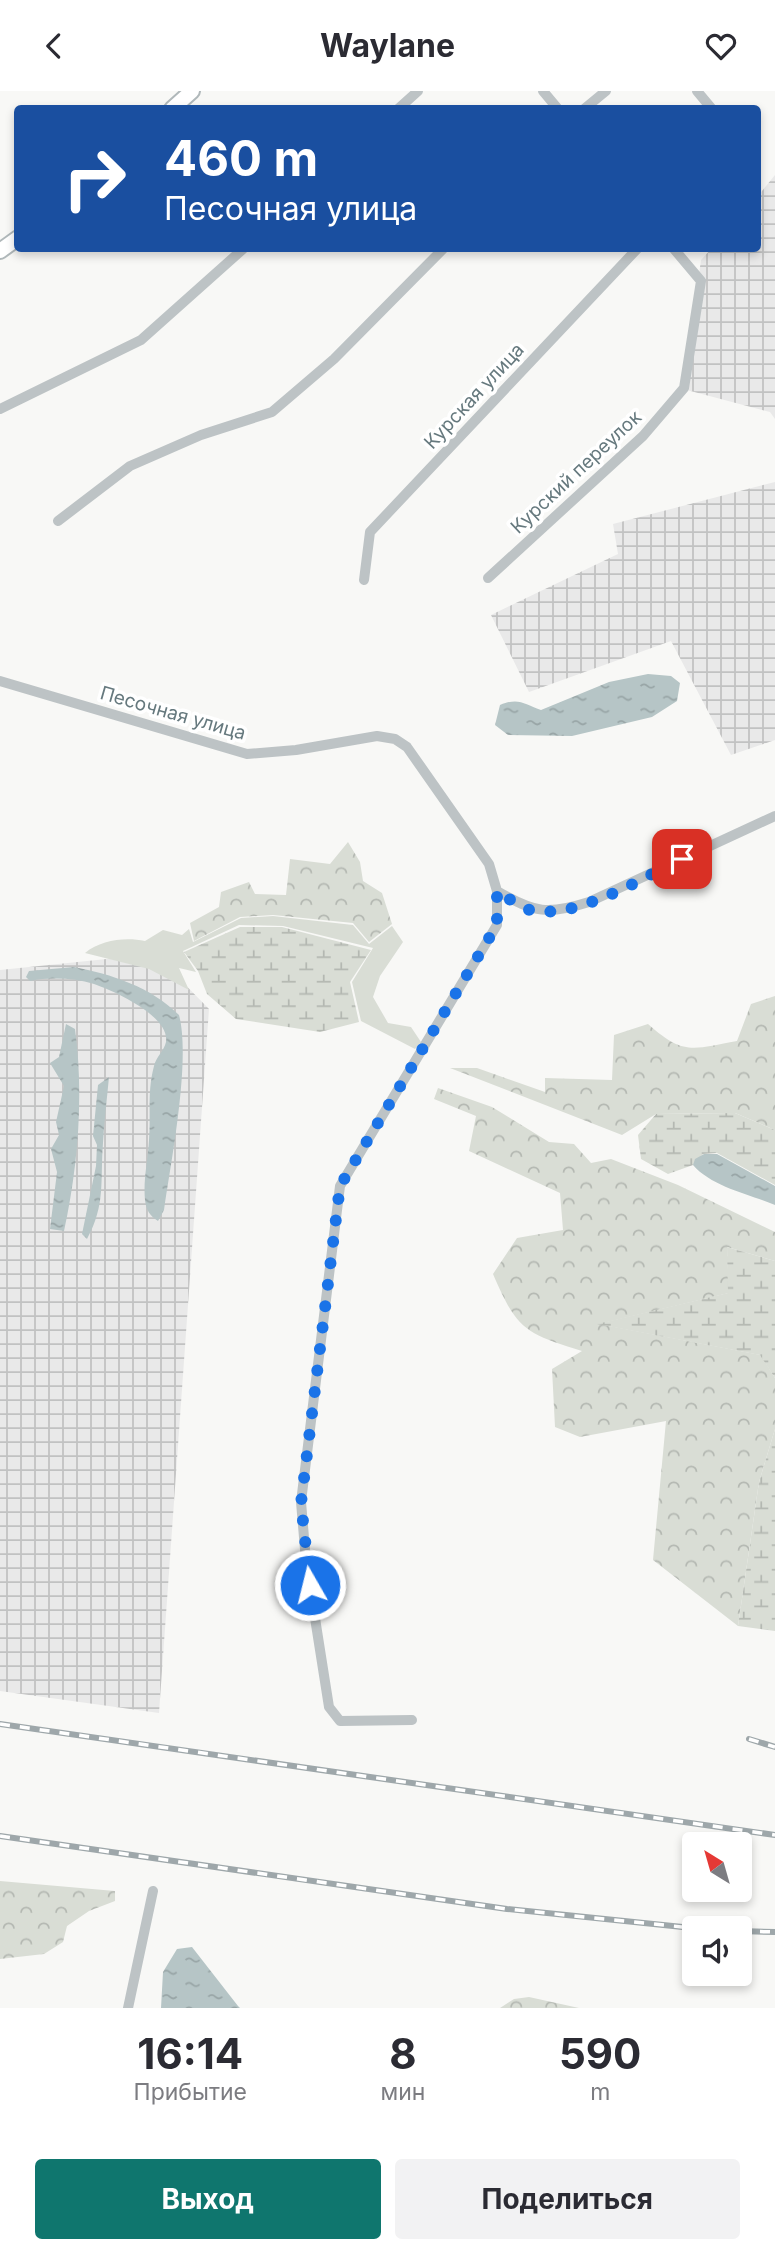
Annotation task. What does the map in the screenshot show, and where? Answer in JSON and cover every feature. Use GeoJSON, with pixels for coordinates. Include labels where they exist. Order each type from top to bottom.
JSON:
{"type":"FeatureCollection","features":[{"type":"Feature","properties":{"kind":"main road"},"geometry":{"type":"LineString","coordinates":[[176,105],[192,91]]}},
{"type":"Feature","properties":{"kind":"street"},"geometry":{"type":"LineString","coordinates":[[402,105],[418,91]]}},
{"type":"Feature","properties":{"kind":"street"},"geometry":{"type":"LineString","coordinates":[[544,91],[555,105]]}},
{"type":"Feature","properties":{"kind":"street"},"geometry":{"type":"LineString","coordinates":[[589,105],[606,91]]}},
{"type":"Feature","properties":{"kind":"street"},"geometry":{"type":"LineString","coordinates":[[697,91],[709,105]]}},
{"type":"Feature","properties":{"kind":"street"},"geometry":{"type":"LineString","coordinates":[[0,409],[142,340],[240,252]]}},
{"type":"Feature","properties":{"kind":"street"},"geometry":{"type":"LineString","coordinates":[[58,521],[130,466],[201,435],[272,412],[334,359],[440,252]]}},
{"type":"Feature","properties":{"kind":"street","name":"Курская улица"},"geometry":{"type":"LineString","coordinates":[[364,580],[370,533],[633,252]]}},
{"type":"Feature","properties":{"kind":"street","name":"Курский переулок"},"geometry":{"type":"LineString","coordinates":[[488,577],[643,436],[684,388],[701,281],[677,252]]}},
{"type":"Feature","properties":{"kind":"street","name":"Песочная улица"},"geometry":{"type":"LineString","coordinates":[[0,681],[247,754],[296,750],[377,736],[395,739],[407,747],[489,864],[497,891]]}},
{"type":"Feature","properties":{"kind":"street"},"geometry":{"type":"LineString","coordinates":[[497,891],[529,910],[559,912],[589,902],[775,816]]}},
{"type":"Feature","properties":{"kind":"street"},"geometry":{"type":"LineString","coordinates":[[412,1720],[340,1721],[329,1707],[306,1561],[301,1503],[340,1186],[497,925],[497,891]]}},
{"type":"Feature","properties":{"kind":"street"},"geometry":{"type":"LineString","coordinates":[[128,2008],[153,1891]]}},
{"type":"Feature","properties":{"kind":"shaded area"},"geometry":{"type":"Polygon","coordinates":[[[775,175],[775,419],[770,412],[683,389],[701,260],[708,252],[761,252],[761,192],[775,175]]]}},
{"type":"Feature","properties":{"kind":"shaded area"},"geometry":{"type":"Polygon","coordinates":[[[775,482],[775,740],[731,755],[671,641],[529,692],[491,615],[618,554],[613,524],[775,482]]]}},
{"type":"Feature","properties":{"kind":"shaded area"},"geometry":{"type":"Polygon","coordinates":[[[155,954],[209,1009],[159,1713],[0,1691],[0,970],[155,954]]]}},
{"type":"Feature","properties":{"kind":"green space"},"geometry":{"type":"Polygon","coordinates":[[[348,842],[360,862],[363,881],[382,893],[392,924],[369,942],[353,923],[273,915],[240,917],[194,941],[190,923],[219,907],[221,892],[249,882],[255,894],[286,895],[290,859],[330,864],[348,842]]]}},
{"type":"Feature","properties":{"kind":"green space"},"geometry":{"type":"Polygon","coordinates":[[[273,916],[353,925],[369,944],[392,926],[403,942],[380,976],[373,997],[388,1023],[411,1027],[421,1042],[415,1049],[361,1021],[352,982],[373,948],[283,926],[239,925],[183,951],[196,972],[179,968],[189,990],[149,969],[85,953],[98,945],[114,941],[145,941],[163,930],[182,935],[189,929],[193,942],[241,918],[273,916]]]}},
{"type":"Feature","properties":{"kind":"green space"},"geometry":{"type":"Polygon","coordinates":[[[240,927],[282,927],[371,950],[350,982],[359,1022],[320,1032],[236,1019],[207,994],[198,971],[184,952],[240,927]]]}},
{"type":"Feature","properties":{"kind":"green space"},"geometry":{"type":"Polygon","coordinates":[[[775,996],[775,1130],[735,1113],[656,1114],[622,1135],[450,1068],[477,1068],[545,1092],[545,1078],[612,1080],[614,1035],[648,1024],[680,1046],[699,1048],[737,1041],[751,1004],[775,996]]]}},
{"type":"Feature","properties":{"kind":"green space"},"geometry":{"type":"Polygon","coordinates":[[[438,1088],[492,1107],[549,1142],[574,1144],[591,1163],[611,1159],[678,1185],[775,1232],[775,1261],[727,1247],[729,1293],[599,1324],[761,1355],[775,1378],[775,1429],[759,1482],[738,1626],[653,1560],[666,1421],[580,1437],[555,1427],[552,1369],[582,1351],[547,1339],[525,1327],[509,1307],[493,1274],[517,1238],[563,1230],[560,1193],[469,1151],[476,1116],[434,1099],[438,1088]]]}},
{"type":"Feature","properties":{"kind":"green space"},"geometry":{"type":"Polygon","coordinates":[[[735,1113],[775,1130],[775,1185],[717,1153],[703,1154],[693,1165],[668,1174],[641,1159],[638,1135],[656,1114],[735,1113]]]}},
{"type":"Feature","properties":{"kind":"green space"},"geometry":{"type":"Polygon","coordinates":[[[727,1247],[775,1261],[775,1378],[760,1355],[597,1324],[728,1293],[727,1247]]]}},
{"type":"Feature","properties":{"kind":"green space"},"geometry":{"type":"Polygon","coordinates":[[[775,1429],[775,1631],[738,1626],[759,1482],[775,1429]]]}},
{"type":"Feature","properties":{"kind":"green space"},"geometry":{"type":"Polygon","coordinates":[[[0,1881],[115,1891],[115,1901],[89,1911],[67,1926],[63,1942],[44,1954],[0,1959],[0,1881]]]}},
{"type":"Feature","properties":{"kind":"green space"},"geometry":{"type":"Polygon","coordinates":[[[529,1997],[579,2008],[500,2008],[514,1999],[529,1997]]]}},
{"type":"Feature","properties":{"kind":"water"},"geometry":{"type":"Polygon","coordinates":[[[648,674],[671,676],[680,683],[677,701],[652,717],[572,736],[508,735],[495,725],[500,705],[521,702],[541,710],[609,682],[648,674]]]}},
{"type":"Feature","properties":{"kind":"water"},"geometry":{"type":"Polygon","coordinates":[[[74,967],[130,983],[156,997],[179,1015],[183,1058],[179,1111],[164,1210],[158,1221],[146,1207],[145,1185],[152,1076],[155,1063],[166,1042],[165,1032],[150,1014],[139,1006],[103,987],[78,980],[30,981],[26,977],[29,971],[74,967]]]}},
{"type":"Feature","properties":{"kind":"water"},"geometry":{"type":"Polygon","coordinates":[[[66,1024],[75,1029],[79,1105],[73,1182],[64,1231],[50,1229],[57,1172],[51,1149],[59,1135],[56,1122],[64,1086],[50,1063],[59,1057],[66,1024]]]}},
{"type":"Feature","properties":{"kind":"water"},"geometry":{"type":"Polygon","coordinates":[[[109,1077],[100,1203],[87,1239],[82,1234],[96,1166],[97,1145],[93,1136],[98,1085],[109,1077]]]}},
{"type":"Feature","properties":{"kind":"water"},"geometry":{"type":"Polygon","coordinates":[[[704,1154],[717,1154],[775,1186],[775,1205],[731,1189],[701,1173],[693,1165],[695,1159],[704,1154]]]}},
{"type":"Feature","properties":{"kind":"water"},"geometry":{"type":"Polygon","coordinates":[[[192,1947],[240,2008],[161,2008],[163,1972],[177,1949],[192,1947]]]}},
{"type":"Feature","properties":{"kind":"railway"},"geometry":{"type":"LineString","coordinates":[[0,1724],[775,1835]]}},
{"type":"Feature","properties":{"kind":"railway"},"geometry":{"type":"LineString","coordinates":[[749,1739],[775,1747]]}},
{"type":"Feature","properties":{"kind":"railway"},"geometry":{"type":"LineString","coordinates":[[0,1836],[507,1909],[682,1927]]}},
{"type":"Feature","properties":{"kind":"railway"},"geometry":{"type":"LineString","coordinates":[[752,1931],[775,1932]]}},
{"type":"Feature","properties":{"kind":"route"},"geometry":{"type":"LineString","coordinates":[[310,1585],[301,1503],[340,1186],[497,925],[497,891],[529,910],[559,912],[589,902],[682,859]]}}]}
